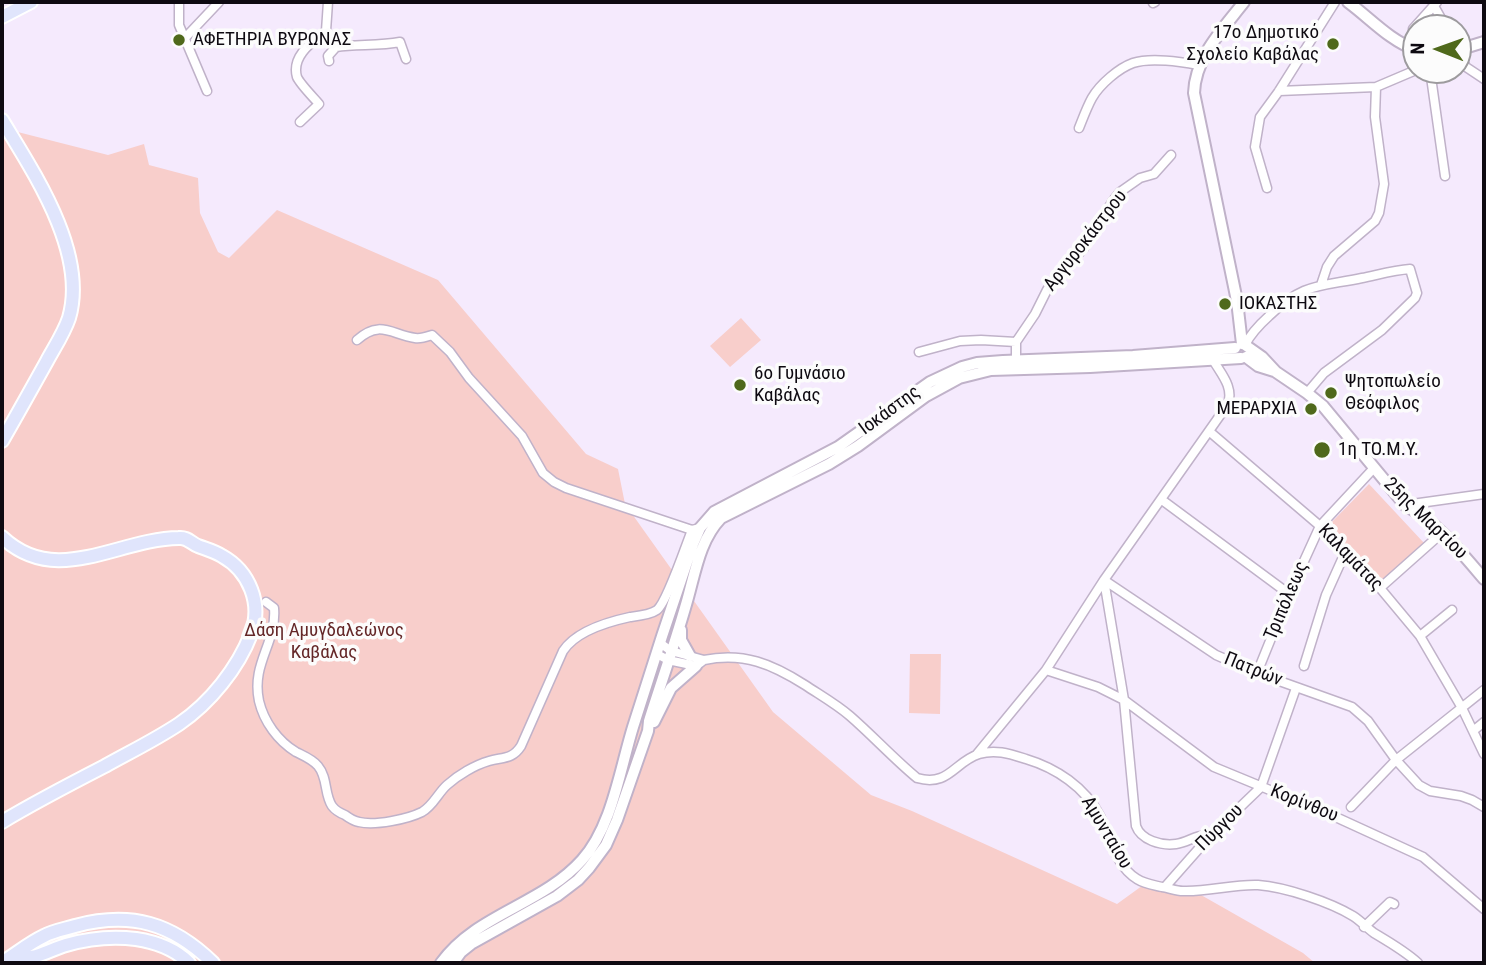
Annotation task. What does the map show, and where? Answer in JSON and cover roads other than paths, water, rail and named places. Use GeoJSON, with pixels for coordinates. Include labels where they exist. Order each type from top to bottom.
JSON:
{"type":"FeatureCollection","features":[{"type":"Feature","properties":{"kind":"main road"},"geometry":{"type":"LineString","coordinates":[[2,17],[31,2]]}},
{"type":"Feature","properties":{"kind":"main road"},"geometry":{"type":"LineString","coordinates":[[2,120],[33,170],[66,244],[72,271],[73,294],[64,328],[2,441]]}},
{"type":"Feature","properties":{"kind":"main road"},"geometry":{"type":"LineString","coordinates":[[2,537],[27,555],[53,561],[70,560],[162,540],[186,538],[236,565],[251,587],[255,614],[253,628],[239,658],[208,699],[188,717],[138,748],[2,821]]}},
{"type":"Feature","properties":{"kind":"main road"},"geometry":{"type":"LineString","coordinates":[[2,962],[45,935],[89,922],[131,920],[147,922],[176,934],[213,963]]}},
{"type":"Feature","properties":{"kind":"main road"},"geometry":{"type":"LineString","coordinates":[[2,962],[36,956],[85,940],[118,937],[158,944],[178,953],[190,963]]}},
{"type":"Feature","properties":{"kind":"street"},"geometry":{"type":"LineString","coordinates":[[179,2],[179,25],[208,92]]}},
{"type":"Feature","properties":{"kind":"street"},"geometry":{"type":"LineString","coordinates":[[184,38],[219,2]]}},
{"type":"Feature","properties":{"kind":"street"},"geometry":{"type":"LineString","coordinates":[[328,2],[326,31],[336,47]]}},
{"type":"Feature","properties":{"kind":"street"},"geometry":{"type":"LineString","coordinates":[[1241,346],[1237,301],[1194,93],[1194,79],[1214,40],[1244,2]]}},
{"type":"Feature","properties":{"kind":"street"},"geometry":{"type":"LineString","coordinates":[[1267,188],[1255,147],[1260,117],[1335,2]]}},
{"type":"Feature","properties":{"kind":"street"},"geometry":{"type":"LineString","coordinates":[[1353,3],[1371,22],[1402,45]]}},
{"type":"Feature","properties":{"kind":"street"},"geometry":{"type":"LineString","coordinates":[[300,122],[319,104],[297,78],[297,60],[306,47],[326,31]]}},
{"type":"Feature","properties":{"kind":"street"},"geometry":{"type":"LineString","coordinates":[[329,61],[328,55],[336,47],[400,42],[406,58]]}},
{"type":"Feature","properties":{"kind":"street"},"geometry":{"type":"LineString","coordinates":[[1079,128],[1093,96],[1106,79],[1133,63],[1179,61],[1199,65]]}},
{"type":"Feature","properties":{"kind":"street"},"geometry":{"type":"LineString","coordinates":[[1279,91],[1376,87],[1402,76]]}},
{"type":"Feature","properties":{"kind":"street"},"geometry":{"type":"LineString","coordinates":[[1432,84],[1445,176]]}},
{"type":"Feature","properties":{"kind":"street"},"geometry":{"type":"LineString","coordinates":[[1321,285],[1330,261],[1376,221],[1382,200],[1384,184],[1375,117],[1376,87]]}},
{"type":"Feature","properties":{"kind":"street","name":"Αργυροκάστρου"},"geometry":{"type":"LineString","coordinates":[[1016,342],[1047,290],[1060,272],[1084,248],[1120,192],[1140,178],[1154,174],[1171,155]]}},
{"type":"Feature","properties":{"kind":"street"},"geometry":{"type":"LineString","coordinates":[[1243,358],[1235,355],[1253,331],[1298,293],[1321,285],[1408,269],[1417,293],[1415,299],[1392,321],[1324,373],[1307,393]]}},
{"type":"Feature","properties":{"kind":"street"},"geometry":{"type":"LineString","coordinates":[[266,602],[274,608],[273,624],[259,668],[257,687],[261,709],[272,729],[287,746],[319,766],[335,810],[361,822],[399,819],[415,815],[427,808],[444,788],[465,772],[486,762],[513,755],[521,746],[569,643],[612,621],[655,611],[664,600],[696,529],[554,482],[543,473],[522,436],[469,378],[450,352],[432,335],[418,338],[387,329],[370,332],[357,340]]}},
{"type":"Feature","properties":{"kind":"street"},"geometry":{"type":"LineString","coordinates":[[919,352],[960,341],[1016,342],[1016,365]]}},
{"type":"Feature","properties":{"kind":"street","name":"Ιοκάστης"},"geometry":{"type":"LineString","coordinates":[[1211,355],[1241,346]]}},
{"type":"Feature","properties":{"kind":"street","name":"25ης Μαρτίου"},"geometry":{"type":"LineString","coordinates":[[1241,346],[1262,357],[1276,372],[1307,393],[1330,414],[1405,505],[1443,532],[1484,579]]}},
{"type":"Feature","properties":{"kind":"street"},"geometry":{"type":"LineString","coordinates":[[658,648],[669,655],[696,661],[748,659],[783,671],[848,714],[917,778],[931,781],[945,776],[977,755],[1046,670],[1104,580],[1228,404],[1231,395],[1228,384],[1211,355]]}},
{"type":"Feature","properties":{"kind":"street","name":"Ιοκάστης"},"geometry":{"type":"LineString","coordinates":[[648,731],[705,538],[721,518],[829,464],[926,396],[956,379],[1016,365],[1133,356],[1211,355],[1243,358]]}},
{"type":"Feature","properties":{"kind":"street","name":"25ης Μαρτίου"},"geometry":{"type":"LineString","coordinates":[[1243,358],[1276,372]]}},
{"type":"Feature","properties":{"kind":"street","name":"Ιοκάστης"},"geometry":{"type":"LineString","coordinates":[[441,963],[464,937],[550,888],[567,875],[586,856],[597,839],[607,815],[696,529],[720,508],[838,447],[930,382],[977,363],[1016,365]]}},
{"type":"Feature","properties":{"kind":"street","name":"Καλαμάτας"},"geometry":{"type":"LineString","coordinates":[[1210,432],[1320,526],[1420,636],[1462,708],[1484,754]]}},
{"type":"Feature","properties":{"kind":"street","name":"Τριπόλεως"},"geometry":{"type":"LineString","coordinates":[[1256,673],[1320,526],[1374,468]]}},
{"type":"Feature","properties":{"kind":"street"},"geometry":{"type":"LineString","coordinates":[[1405,505],[1484,494]]}},
{"type":"Feature","properties":{"kind":"street"},"geometry":{"type":"LineString","coordinates":[[1162,500],[1289,594]]}},
{"type":"Feature","properties":{"kind":"street"},"geometry":{"type":"LineString","coordinates":[[1380,589],[1443,532]]}},
{"type":"Feature","properties":{"kind":"street"},"geometry":{"type":"LineString","coordinates":[[1304,666],[1326,595],[1344,555]]}},
{"type":"Feature","properties":{"kind":"street"},"geometry":{"type":"LineString","coordinates":[[1104,580],[1124,699],[1139,834],[1146,839],[1170,844],[1179,844],[1196,835],[1210,836]]}},
{"type":"Feature","properties":{"kind":"street","name":"Πατρών"},"geometry":{"type":"LineString","coordinates":[[1104,580],[1216,655],[1256,673],[1352,707],[1368,721],[1396,760],[1419,785],[1430,791],[1461,796],[1484,807]]}},
{"type":"Feature","properties":{"kind":"street"},"geometry":{"type":"LineString","coordinates":[[1420,636],[1452,610]]}},
{"type":"Feature","properties":{"kind":"street"},"geometry":{"type":"LineString","coordinates":[[682,617],[681,640],[696,661]]}},
{"type":"Feature","properties":{"kind":"street"},"geometry":{"type":"LineString","coordinates":[[453,963],[471,944],[557,896],[589,868],[606,845],[617,820],[648,731],[671,688],[696,661]]}},
{"type":"Feature","properties":{"kind":"street","name":"Κορίνθου"},"geometry":{"type":"LineString","coordinates":[[1046,670],[1098,687],[1124,699],[1214,767],[1423,857],[1484,909]]}},
{"type":"Feature","properties":{"kind":"street","name":"Πύργου"},"geometry":{"type":"LineString","coordinates":[[1164,887],[1210,836],[1261,787],[1296,688]]}},
{"type":"Feature","properties":{"kind":"street"},"geometry":{"type":"LineString","coordinates":[[1351,807],[1396,760],[1484,690]]}},
{"type":"Feature","properties":{"kind":"street"},"geometry":{"type":"LineString","coordinates":[[1473,731],[1484,722]]}},
{"type":"Feature","properties":{"kind":"street","name":"Αμυνταίου"},"geometry":{"type":"LineString","coordinates":[[977,755],[998,751],[1049,767],[1064,776],[1095,808],[1119,862],[1135,878],[1183,891],[1259,885],[1306,896],[1356,918],[1364,927],[1418,963]]}},
{"type":"Feature","properties":{"kind":"street"},"geometry":{"type":"LineString","coordinates":[[1364,927],[1390,902],[1394,904]]}},
{"type":"Feature","properties":{"kind":"place","name":"ΑΦΕΤΗΡΙΑ ΒΥΡΩΝΑΣ"},"geometry":{"type":"Point","coordinates":[179,40]}},
{"type":"Feature","properties":{"kind":"place","name":"17ο Δημοτικό Σχολείο Καβάλας"},"geometry":{"type":"Point","coordinates":[1333,44]}},
{"type":"Feature","properties":{"kind":"place","name":"ΙΟΚΑΣΤΗΣ"},"geometry":{"type":"Point","coordinates":[1225,304]}},
{"type":"Feature","properties":{"kind":"place","name":"6ο Γυμνάσιο Καβάλας"},"geometry":{"type":"Point","coordinates":[740,385]}},
{"type":"Feature","properties":{"kind":"place","name":"Ψητοπωλείο Θεόφιλος"},"geometry":{"type":"Point","coordinates":[1331,393]}},
{"type":"Feature","properties":{"kind":"place","name":"ΜΕΡΑΡΧΙΑ"},"geometry":{"type":"Point","coordinates":[1311,409]}},
{"type":"Feature","properties":{"kind":"place","name":"1η ΤΟ.Μ.Υ."},"geometry":{"type":"Point","coordinates":[1322,450]}},
{"type":"Feature","properties":{"kind":"park label","name":"Δάση Αμυγδαλεώνος Καβάλας"},"geometry":{"type":"Point","coordinates":[324,642]}}]}
